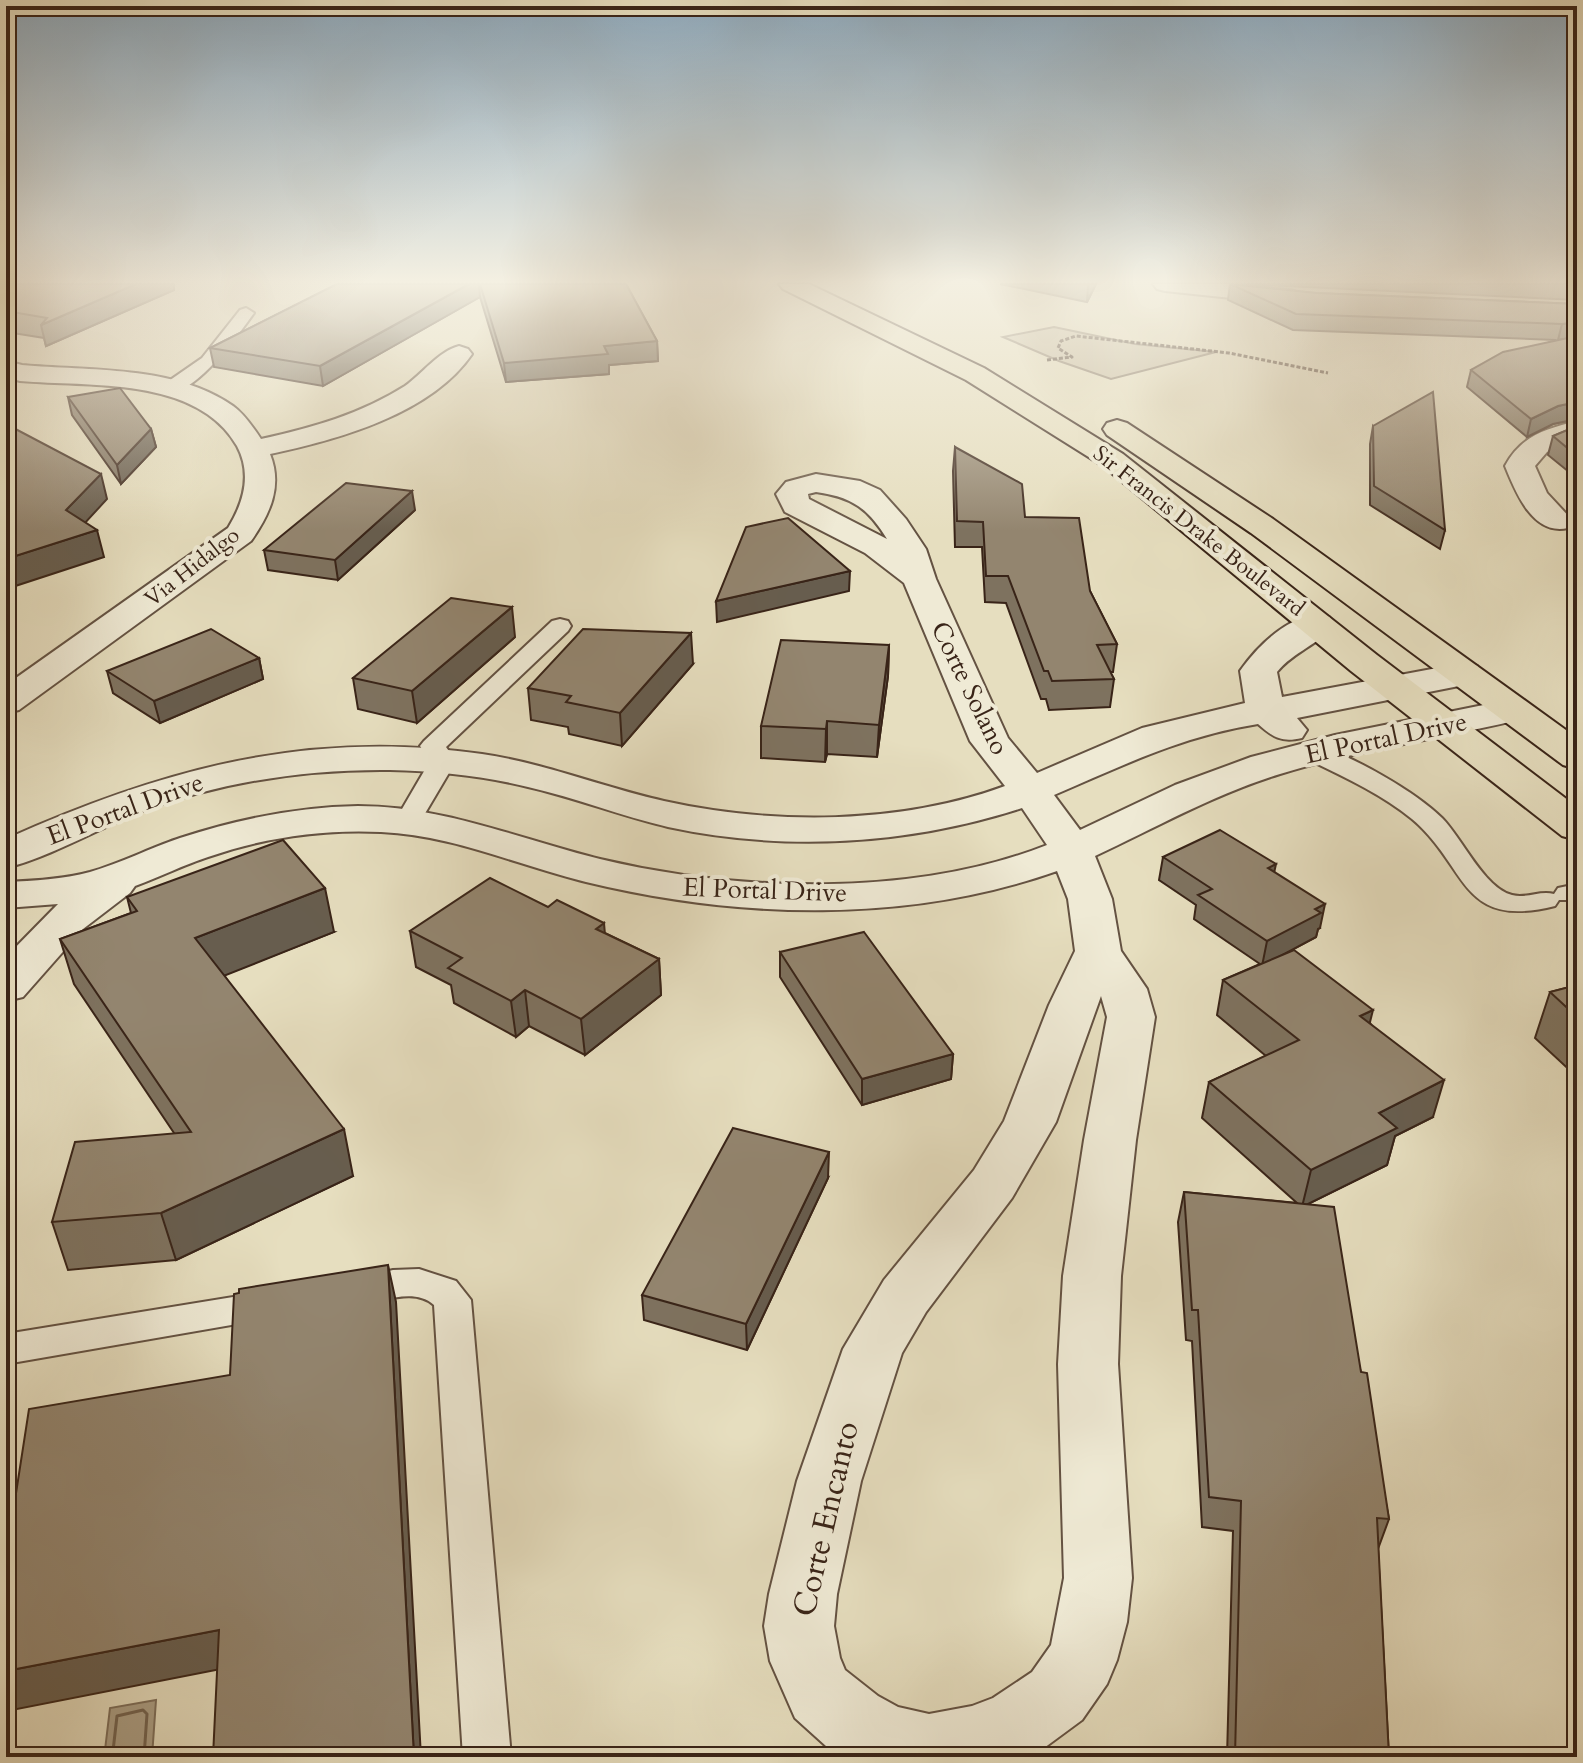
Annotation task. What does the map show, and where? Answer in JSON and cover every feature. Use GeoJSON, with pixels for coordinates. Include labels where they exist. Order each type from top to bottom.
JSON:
{"type":"FeatureCollection","features":[{"type":"Feature","properties":{"kind":"main road","name":"Sir Francis Drake Boulevard"},"geometry":{"type":"LineString","coordinates":[[961,366],[1063,427],[1153,490],[1317,624],[1577,827]]}},
{"type":"Feature","properties":{"kind":"main road","name":"Sir Francis Drake Boulevard"},"geometry":{"type":"LineString","coordinates":[[1008,366],[1078,405],[1251,518],[1577,757]]}},
{"type":"Feature","properties":{"kind":"street"},"geometry":{"type":"LineString","coordinates":[[253,449],[328,433],[354,423],[423,386],[445,366]]}},
{"type":"Feature","properties":{"kind":"street","name":"Via Hidalgo"},"geometry":{"type":"LineString","coordinates":[[6,369],[169,389],[200,399],[223,411],[239,427],[253,449],[260,468],[262,488],[255,511],[240,534],[6,702]]}},
{"type":"Feature","properties":{"kind":"street"},"geometry":{"type":"LineString","coordinates":[[1557,521],[1533,497],[1520,466],[1527,453],[1542,441],[1577,430]]}},
{"type":"Feature","properties":{"kind":"street","name":"Corte Solano"},"geometry":{"type":"LineString","coordinates":[[919,579],[990,741],[1053,820],[1071,850]]}},
{"type":"Feature","properties":{"kind":"street"},"geometry":{"type":"LineString","coordinates":[[1314,753],[1266,711],[1258,680],[1260,666],[1275,650],[1317,624]]}},
{"type":"Feature","properties":{"kind":"street","name":"El Portal Drive"},"geometry":{"type":"LineString","coordinates":[[6,855],[142,797],[233,773],[330,761],[443,761],[528,774],[679,816],[768,828],[843,828],[902,822],[972,810],[1028,791],[1088,762],[1142,741],[1203,722],[1464,674]]}},
{"type":"Feature","properties":{"kind":"street","name":"El Portal Drive"},"geometry":{"type":"LineString","coordinates":[[6,895],[85,887],[202,845],[273,828],[343,820],[408,821],[476,833],[590,870],[639,881],[751,895],[854,894],[935,887],[1006,873],[1071,850],[1201,788],[1269,764],[1513,710]]}},
{"type":"Feature","properties":{"kind":"street","name":"Corte Encanto"},"geometry":{"type":"LineString","coordinates":[[1071,850],[1090,899],[1098,951],[1123,989],[1131,1017],[1108,1153],[1092,1276],[1088,1364],[1098,1578],[1092,1622],[1082,1660],[1057,1696],[1018,1723],[972,1742],[929,1750],[887,1741],[852,1721],[820,1694],[805,1661],[799,1626],[803,1594],[829,1481],[873,1349],[905,1296],[993,1184],[1030,1122],[1073,1005],[1098,951]]}},
{"type":"Feature","properties":{"kind":"street"},"geometry":{"type":"LineString","coordinates":[[6,986],[67,919],[135,871]]}},
{"type":"Feature","properties":{"kind":"lane"},"geometry":{"type":"LineString","coordinates":[[169,389],[202,366]]}},
{"type":"Feature","properties":{"kind":"lane"},"geometry":{"type":"LineString","coordinates":[[408,821],[443,761],[433,746],[560,626]]}},
{"type":"Feature","properties":{"kind":"lane"},"geometry":{"type":"LineString","coordinates":[[1314,753],[1378,785],[1416,809],[1449,841],[1484,890],[1496,899],[1521,905],[1563,896]]}},
{"type":"Feature","properties":{"kind":"lane"},"geometry":{"type":"LineString","coordinates":[[6,1349],[427,1283],[443,1288],[452,1300],[487,1757]]}},
{"type":"Feature","properties":{"kind":"path"},"geometry":{"type":"LineString","coordinates":[[1295,366],[1328,373]]}},
{"type":"Feature","properties":{"kind":"shaded area"},"geometry":{"type":"Polygon","coordinates":[[[1074,366],[1160,366],[1111,379],[1074,366]]]}},
{"type":"Feature","properties":{"kind":"water"},"geometry":{"type":"Polygon","coordinates":[[[156,1700],[152,1757],[69,1757],[105,1750],[110,1708],[156,1700]]]}},
{"type":"Feature","properties":{"kind":"building"},"geometry":{"type":"Polygon","coordinates":[[[1478,366],[1577,366],[1577,402],[1558,406],[1531,419],[1471,370],[1478,366]]]}},
{"type":"Feature","properties":{"kind":"building"},"geometry":{"type":"Polygon","coordinates":[[[120,388],[151,429],[117,465],[68,397],[120,388]]]}},
{"type":"Feature","properties":{"kind":"building"},"geometry":{"type":"Polygon","coordinates":[[[1433,392],[1445,530],[1374,486],[1373,426],[1433,392]]]}},
{"type":"Feature","properties":{"kind":"building"},"geometry":{"type":"Polygon","coordinates":[[[6,424],[101,474],[66,510],[97,530],[6,559],[6,424]]]}},
{"type":"Feature","properties":{"kind":"building"},"geometry":{"type":"Polygon","coordinates":[[[1577,426],[1577,456],[1553,436],[1577,426]]]}},
{"type":"Feature","properties":{"kind":"building"},"geometry":{"type":"Polygon","coordinates":[[[955,447],[1022,484],[1025,517],[1079,518],[1090,591],[1117,644],[1097,645],[1114,679],[1052,681],[1048,671],[1044,671],[1008,576],[986,576],[983,522],[957,521],[955,447]]]}},
{"type":"Feature","properties":{"kind":"building"},"geometry":{"type":"Polygon","coordinates":[[[346,483],[412,491],[335,560],[264,550],[346,483]]]}},
{"type":"Feature","properties":{"kind":"building"},"geometry":{"type":"Polygon","coordinates":[[[788,518],[850,571],[716,601],[746,527],[788,518]]]}},
{"type":"Feature","properties":{"kind":"building"},"geometry":{"type":"Polygon","coordinates":[[[451,598],[512,607],[412,691],[353,678],[451,598]]]}},
{"type":"Feature","properties":{"kind":"building"},"geometry":{"type":"Polygon","coordinates":[[[211,629],[259,658],[154,701],[107,671],[211,629]]]}},
{"type":"Feature","properties":{"kind":"building"},"geometry":{"type":"Polygon","coordinates":[[[583,629],[691,633],[620,713],[566,702],[571,696],[528,688],[583,629]]]}},
{"type":"Feature","properties":{"kind":"building"},"geometry":{"type":"Polygon","coordinates":[[[781,640],[889,645],[879,725],[827,721],[826,729],[761,726],[781,640]]]}},
{"type":"Feature","properties":{"kind":"building"},"geometry":{"type":"Polygon","coordinates":[[[1220,830],[1276,864],[1268,868],[1325,904],[1315,909],[1321,913],[1267,941],[1198,895],[1212,889],[1163,857],[1220,830]]]}},
{"type":"Feature","properties":{"kind":"building"},"geometry":{"type":"Polygon","coordinates":[[[283,840],[325,888],[195,938],[344,1129],[161,1213],[52,1222],[75,1142],[191,1132],[60,939],[137,911],[127,897],[283,840]]]}},
{"type":"Feature","properties":{"kind":"building"},"geometry":{"type":"Polygon","coordinates":[[[490,878],[548,907],[557,900],[604,923],[596,929],[659,959],[581,1019],[525,990],[511,1001],[448,968],[462,958],[410,931],[490,878]]]}},
{"type":"Feature","properties":{"kind":"building"},"geometry":{"type":"Polygon","coordinates":[[[864,932],[953,1054],[862,1079],[780,952],[864,932]]]}},
{"type":"Feature","properties":{"kind":"building"},"geometry":{"type":"Polygon","coordinates":[[[1294,950],[1373,1010],[1360,1016],[1444,1080],[1379,1113],[1397,1128],[1311,1170],[1209,1082],[1299,1040],[1223,980],[1294,950]]]}},
{"type":"Feature","properties":{"kind":"building"},"geometry":{"type":"Polygon","coordinates":[[[1577,985],[1577,1017],[1550,992],[1577,985]]]}},
{"type":"Feature","properties":{"kind":"building"},"geometry":{"type":"Polygon","coordinates":[[[733,1128],[829,1152],[746,1324],[642,1295],[733,1128]]]}},
{"type":"Feature","properties":{"kind":"building"},"geometry":{"type":"Polygon","coordinates":[[[1184,1192],[1334,1207],[1361,1372],[1367,1373],[1389,1519],[1377,1518],[1389,1757],[1235,1757],[1241,1501],[1209,1497],[1198,1310],[1192,1310],[1184,1192]]]}},
{"type":"Feature","properties":{"kind":"building"},"geometry":{"type":"Polygon","coordinates":[[[388,1265],[414,1757],[213,1757],[219,1630],[6,1671],[6,1558],[29,1409],[230,1375],[234,1294],[239,1293],[239,1289],[388,1265]]]}}]}
